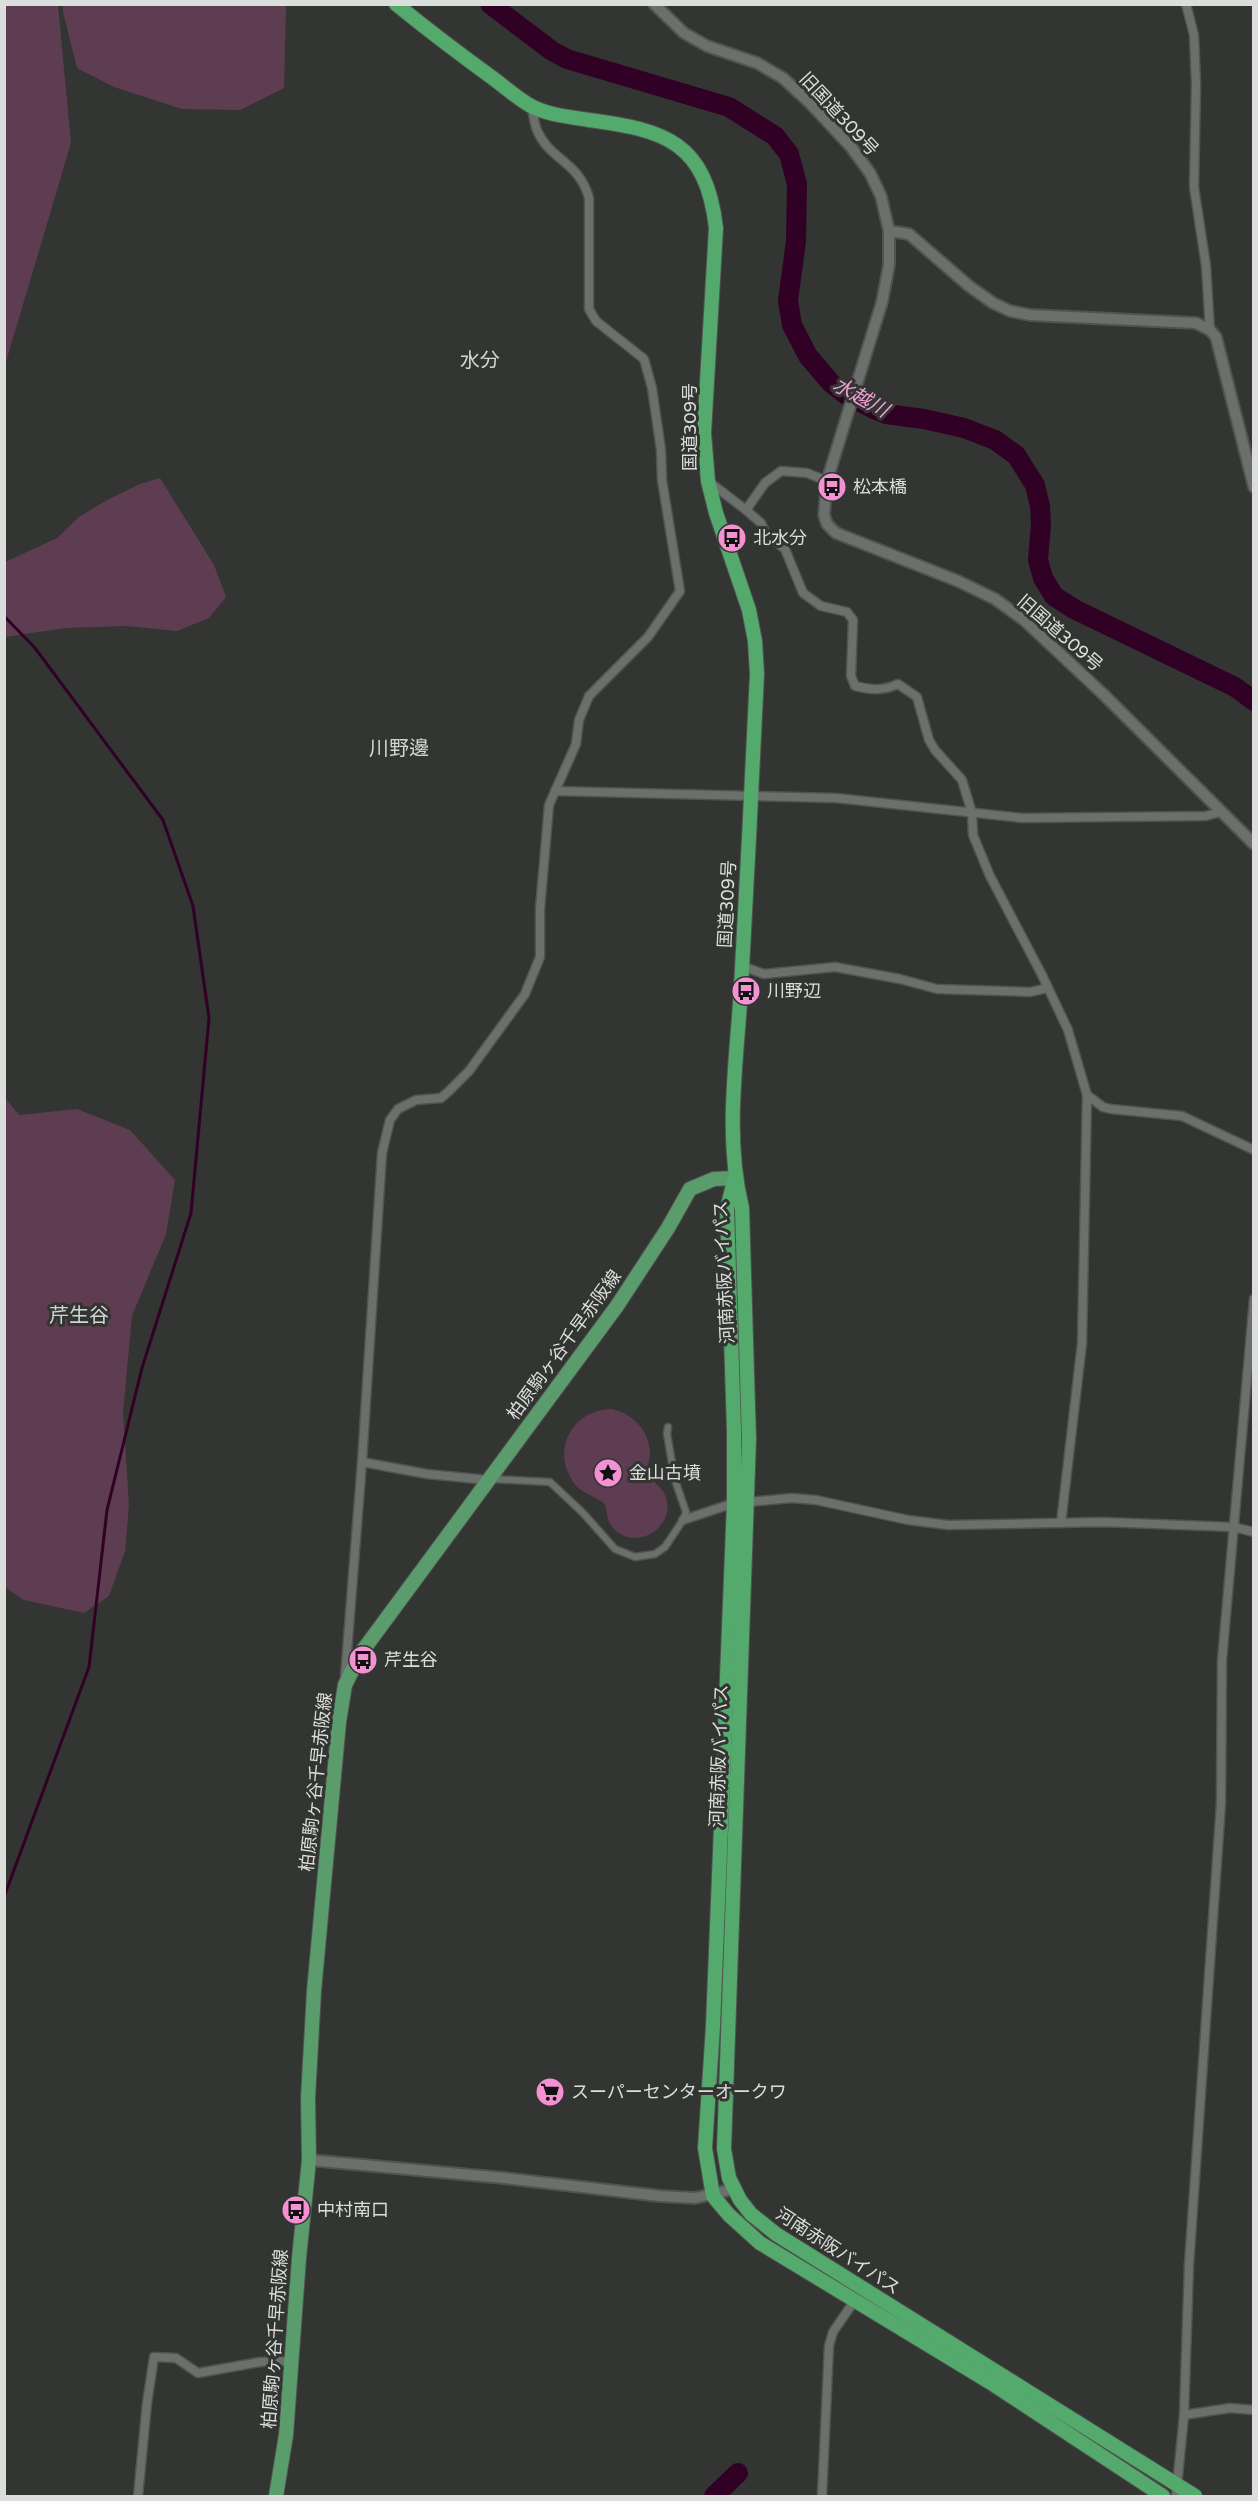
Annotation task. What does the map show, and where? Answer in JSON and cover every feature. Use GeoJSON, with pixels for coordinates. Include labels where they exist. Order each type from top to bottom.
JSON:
{"type":"FeatureCollection","features":[{"type":"Feature","properties":{"kind":"highway","name":"国道309号"},"geometry":{"type":"LineString","coordinates":[[396,4],[532,106],[559,116],[642,128],[664,136],[684,150],[701,174],[713,198],[716,228],[704,433],[708,481],[716,513],[743,589],[755,641],[757,674],[742,966],[732,1094],[734,1178]]}},
{"type":"Feature","properties":{"kind":"highway","name":"河南赤阪バイパス"},"geometry":{"type":"LineString","coordinates":[[734,1178],[727,1209],[734,1431],[741,1503],[724,2149],[729,2178],[751,2214],[776,2234],[1177,2491],[1194,2496]]}},
{"type":"Feature","properties":{"kind":"highway","name":"河南赤阪バイパス"},"geometry":{"type":"LineString","coordinates":[[741,1503],[705,2148],[713,2196],[729,2215],[760,2243],[991,2384],[1163,2496]]}},
{"type":"Feature","properties":{"kind":"main road","name":"柏原駒ヶ谷千早赤阪線"},"geometry":{"type":"LineString","coordinates":[[276,2496],[286,2435],[298,2258],[309,2160],[308,2098],[314,1991],[338,1734],[345,1685],[360,1653],[617,1306],[668,1228],[690,1189],[714,1179],[734,1178]]}},
{"type":"Feature","properties":{"kind":"street","name":"旧国道309号"},"geometry":{"type":"LineString","coordinates":[[654,4],[684,33],[707,46],[757,63],[783,78],[852,147],[870,173],[881,196],[889,231],[889,265],[882,302],[827,481],[824,515],[827,524],[836,533],[958,581],[995,599],[1017,615],[1103,694],[1254,844]]}},
{"type":"Feature","properties":{"kind":"street"},"geometry":{"type":"LineString","coordinates":[[1186,4],[1194,35],[1196,84],[1194,187],[1206,267],[1210,330]]}},
{"type":"Feature","properties":{"kind":"street"},"geometry":{"type":"LineString","coordinates":[[345,1685],[382,1153],[387,1129],[398,1109],[416,1100],[441,1098],[449,1091],[469,1071],[525,994],[540,957],[540,909],[549,805],[576,744],[579,720],[589,696],[648,637],[680,591],[662,480],[661,450],[652,388],[644,359],[596,321],[589,309],[586,187],[580,176],[552,152],[537,131],[532,106]]}},
{"type":"Feature","properties":{"kind":"street"},"geometry":{"type":"LineString","coordinates":[[889,231],[909,234],[969,286],[1010,311],[1030,315],[1196,322],[1210,330],[1216,337],[1254,486]]}},
{"type":"Feature","properties":{"kind":"street"},"geometry":{"type":"LineString","coordinates":[[747,510],[765,483],[781,471],[807,473],[827,481]]}},
{"type":"Feature","properties":{"kind":"street"},"geometry":{"type":"LineString","coordinates":[[708,481],[747,510],[761,523],[766,534],[785,549],[803,593],[821,606],[847,612],[853,620],[851,676],[855,686],[869,690],[887,689],[898,684],[917,697],[929,740],[962,780],[972,813],[973,835],[990,876],[1068,1030],[1087,1095],[1082,1343],[1061,1523]]}},
{"type":"Feature","properties":{"kind":"street"},"geometry":{"type":"LineString","coordinates":[[555,791],[836,798],[1022,818],[1206,816],[1220,812]]}},
{"type":"Feature","properties":{"kind":"street"},"geometry":{"type":"LineString","coordinates":[[742,966],[764,974],[835,967],[900,979],[937,989],[1030,992],[1048,988]]}},
{"type":"Feature","properties":{"kind":"street"},"geometry":{"type":"LineString","coordinates":[[1087,1095],[1103,1107],[1111,1109],[1182,1116],[1254,1150]]}},
{"type":"Feature","properties":{"kind":"street"},"geometry":{"type":"LineString","coordinates":[[1177,2491],[1184,2415],[1189,2265],[1221,1803],[1222,1660],[1254,1299]]}},
{"type":"Feature","properties":{"kind":"street"},"geometry":{"type":"LineString","coordinates":[[362,1462],[427,1474],[488,1480],[495,1478],[550,1482],[583,1513],[610,1546],[629,1556],[647,1556],[662,1550],[683,1520],[686,1511],[675,1480],[667,1434],[668,1427]]}},
{"type":"Feature","properties":{"kind":"street"},"geometry":{"type":"LineString","coordinates":[[683,1520],[741,1503],[792,1498],[816,1500],[908,1520],[948,1525],[1061,1523],[1233,1527],[1254,1532]]}},
{"type":"Feature","properties":{"kind":"street"},"geometry":{"type":"LineString","coordinates":[[309,2160],[504,2178],[660,2196],[695,2198],[713,2196],[734,2189]]}},
{"type":"Feature","properties":{"kind":"street"},"geometry":{"type":"LineString","coordinates":[[822,2496],[829,2346],[833,2332],[855,2300]]}},
{"type":"Feature","properties":{"kind":"street"},"geometry":{"type":"LineString","coordinates":[[138,2496],[154,2357],[176,2358],[198,2373],[260,2362],[292,2361]]}},
{"type":"Feature","properties":{"kind":"street"},"geometry":{"type":"LineString","coordinates":[[1184,2415],[1230,2408],[1254,2410]]}},
{"type":"Feature","properties":{"kind":"shaded area"},"geometry":{"type":"Polygon","coordinates":[[[5,4],[58,5],[71,143],[5,365],[5,4]]]}},
{"type":"Feature","properties":{"kind":"shaded area"},"geometry":{"type":"Polygon","coordinates":[[[63,5],[286,5],[284,88],[240,110],[182,109],[114,87],[77,68],[63,5]]]}},
{"type":"Feature","properties":{"kind":"shaded area"},"geometry":{"type":"Polygon","coordinates":[[[160,478],[214,565],[226,597],[209,618],[177,631],[127,626],[65,628],[5,637],[5,562],[57,538],[79,517],[107,500],[140,484],[160,478]]]}},
{"type":"Feature","properties":{"kind":"shaded area"},"geometry":{"type":"Polygon","coordinates":[[[5,1098],[19,1115],[77,1109],[130,1130],[175,1180],[166,1234],[132,1316],[123,1412],[129,1505],[125,1551],[109,1596],[84,1613],[24,1600],[5,1587],[5,1098]]]}},
{"type":"Feature","properties":{"kind":"shaded area","name":"金山古墳"},"geometry":{"type":"Polygon","coordinates":[[[612,1409],[634,1420],[644,1432],[650,1447],[647,1474],[665,1495],[668,1506],[661,1525],[644,1537],[624,1536],[615,1530],[609,1521],[605,1504],[584,1492],[574,1483],[564,1458],[569,1434],[577,1424],[586,1416],[612,1409]]]}},
{"type":"Feature","properties":{"kind":"waterway","name":"水越川"},"geometry":{"type":"LineString","coordinates":[[490,4],[552,51],[567,59],[729,107],[775,136],[789,154],[797,184],[796,241],[788,301],[792,325],[808,356],[831,383],[845,394],[874,409],[886,414],[964,428],[995,440],[1016,455],[1035,485],[1041,524],[1038,560],[1043,578],[1054,596],[1074,609],[1235,687],[1254,701]]}},
{"type":"Feature","properties":{"kind":"waterway"},"geometry":{"type":"LineString","coordinates":[[4,616],[35,648],[163,820],[193,906],[209,1018],[191,1213],[142,1368],[107,1510],[89,1667],[4,1897]]}},
{"type":"Feature","properties":{"kind":"waterway"},"geometry":{"type":"LineString","coordinates":[[714,2496],[738,2473]]}},
{"type":"Feature","properties":{"kind":"place","name":"松本橋"},"geometry":{"type":"Point","coordinates":[832,487]}},
{"type":"Feature","properties":{"kind":"place","name":"北水分"},"geometry":{"type":"Point","coordinates":[732,538]}},
{"type":"Feature","properties":{"kind":"place","name":"川野辺"},"geometry":{"type":"Point","coordinates":[746,991]}},
{"type":"Feature","properties":{"kind":"place","name":"金山古墳"},"geometry":{"type":"Point","coordinates":[608,1473]}},
{"type":"Feature","properties":{"kind":"place","name":"芹生谷"},"geometry":{"type":"Point","coordinates":[363,1660]}},
{"type":"Feature","properties":{"kind":"place","name":"スーパーセンターオークワ"},"geometry":{"type":"Point","coordinates":[550,2092]}},
{"type":"Feature","properties":{"kind":"place","name":"中村南口"},"geometry":{"type":"Point","coordinates":[296,2210]}},
{"type":"Feature","properties":{"kind":"district","name":"水分"},"geometry":{"type":"Point","coordinates":[480,360]}},
{"type":"Feature","properties":{"kind":"district","name":"川野邊"},"geometry":{"type":"Point","coordinates":[399,748]}},
{"type":"Feature","properties":{"kind":"district","name":"芹生谷"},"geometry":{"type":"Point","coordinates":[79,1315]}}]}
